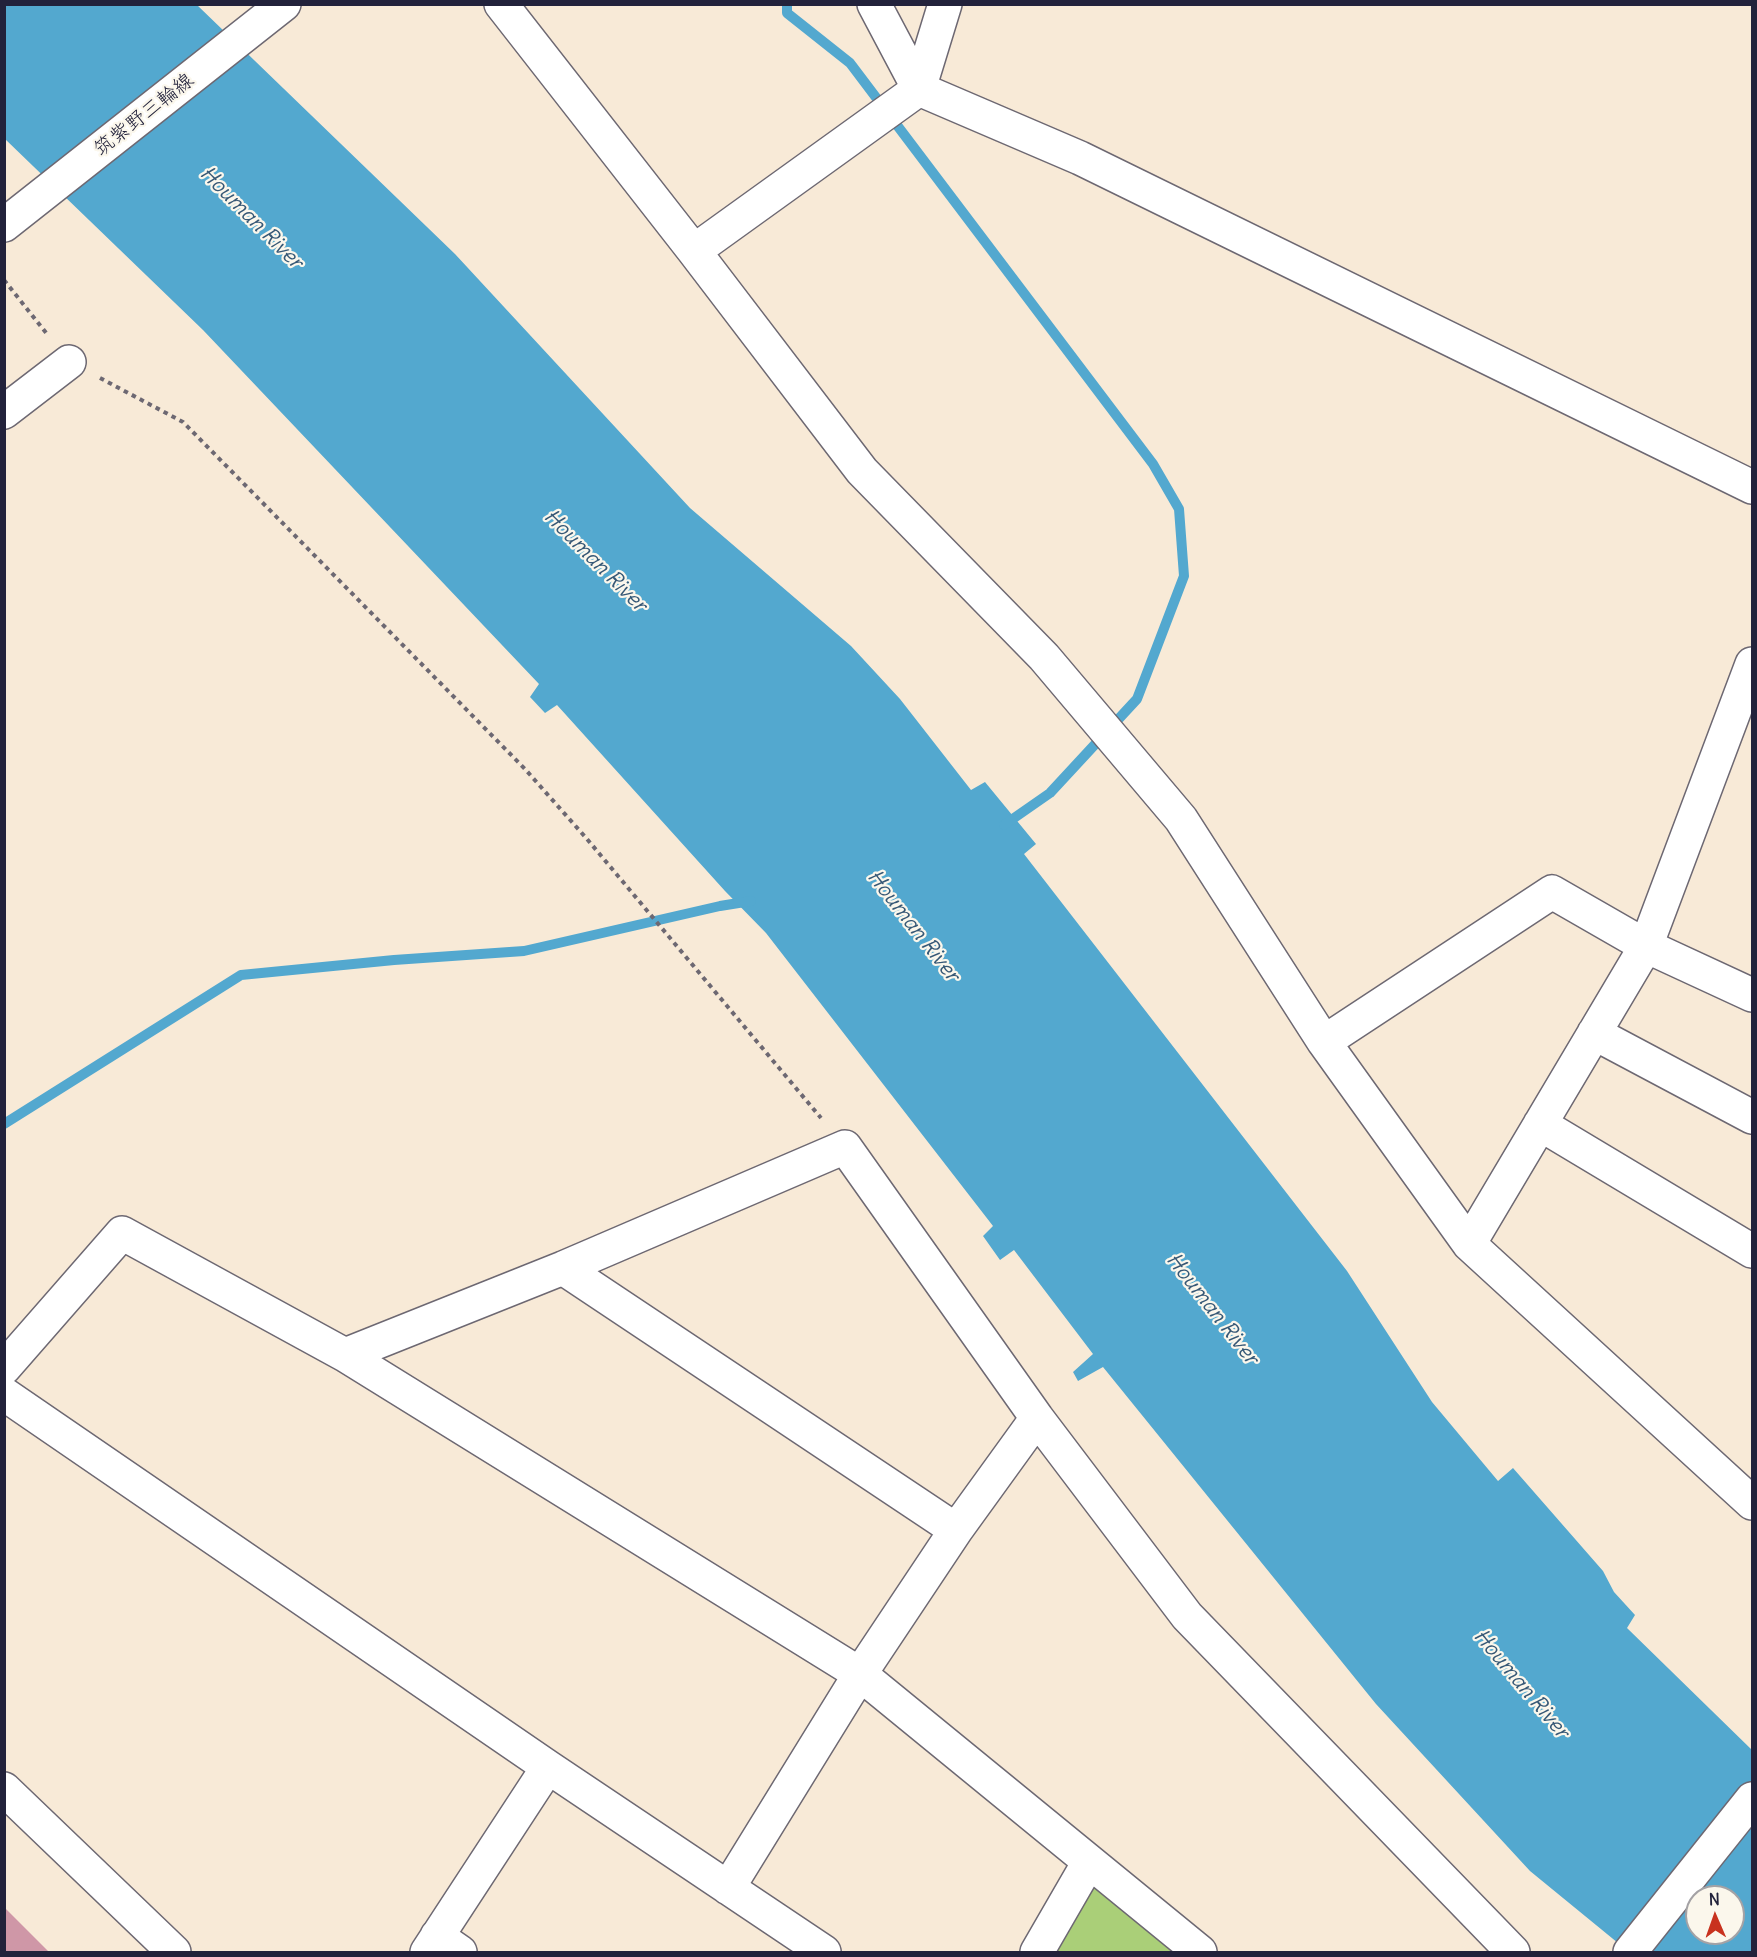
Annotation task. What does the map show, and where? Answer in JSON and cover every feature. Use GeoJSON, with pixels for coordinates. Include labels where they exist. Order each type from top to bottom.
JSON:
{"type":"FeatureCollection","features":[{"type":"Feature","properties":{"kind":"street","name":"筑紫野三輪線"},"geometry":{"type":"LineString","coordinates":[[10,221],[284,4]]}},
{"type":"Feature","properties":{"kind":"street"},"geometry":{"type":"LineString","coordinates":[[501,4],[862,471],[1044,657],[1181,819],[1324,1042],[1469,1244],[1752,1503]]}},
{"type":"Feature","properties":{"kind":"street"},"geometry":{"type":"LineString","coordinates":[[874,4],[919,89],[1080,158],[1752,487]]}},
{"type":"Feature","properties":{"kind":"street"},"geometry":{"type":"LineString","coordinates":[[694,251],[919,89],[945,4]]}},
{"type":"Feature","properties":{"kind":"street"},"geometry":{"type":"LineString","coordinates":[[4,412],[69,362]]}},
{"type":"Feature","properties":{"kind":"street"},"geometry":{"type":"LineString","coordinates":[[1469,1244],[1646,946],[1752,664]]}},
{"type":"Feature","properties":{"kind":"street"},"geometry":{"type":"LineString","coordinates":[[1324,1042],[1552,892],[1646,946],[1752,995]]}},
{"type":"Feature","properties":{"kind":"street"},"geometry":{"type":"LineString","coordinates":[[1594,1033],[1752,1117]]}},
{"type":"Feature","properties":{"kind":"street"},"geometry":{"type":"LineString","coordinates":[[1540,1124],[1752,1251]]}},
{"type":"Feature","properties":{"kind":"street"},"geometry":{"type":"LineString","coordinates":[[345,1355],[563,1268],[845,1147],[1037,1418],[1187,1616],[1514,1953]]}},
{"type":"Feature","properties":{"kind":"street"},"geometry":{"type":"LineString","coordinates":[[4,1368],[122,1233],[345,1355],[860,1674],[1200,1953]]}},
{"type":"Feature","properties":{"kind":"street"},"geometry":{"type":"LineString","coordinates":[[563,1268],[956,1530]]}},
{"type":"Feature","properties":{"kind":"street"},"geometry":{"type":"LineString","coordinates":[[4,1394],[824,1953]]}},
{"type":"Feature","properties":{"kind":"street"},"geometry":{"type":"LineString","coordinates":[[728,1888],[860,1674],[956,1530],[1037,1418]]}},
{"type":"Feature","properties":{"kind":"street"},"geometry":{"type":"LineString","coordinates":[[441,1947],[548,1767]]}},
{"type":"Feature","properties":{"kind":"street"},"geometry":{"type":"LineString","coordinates":[[4,1789],[174,1953]]}},
{"type":"Feature","properties":{"kind":"street"},"geometry":{"type":"LineString","coordinates":[[1630,1953],[1752,1798]]}},
{"type":"Feature","properties":{"kind":"street"},"geometry":{"type":"LineString","coordinates":[[1037,1953],[1089,1862]]}},
{"type":"Feature","properties":{"kind":"path"},"geometry":{"type":"LineString","coordinates":[[4,280],[69,362],[183,422],[525,769],[587,839],[845,1147]]}},
{"type":"Feature","properties":{"kind":"green space"},"geometry":{"type":"Polygon","coordinates":[[[1089,1862],[1200,1952],[1037,1952],[1089,1862]]]}},
{"type":"Feature","properties":{"kind":"water","name":"Houman River"},"geometry":{"type":"Polygon","coordinates":[[[4,5],[197,5],[455,254],[690,508],[851,646],[900,699],[971,790],[985,782],[1036,844],[1024,854],[1347,1271],[1432,1402],[1498,1481],[1513,1468],[1603,1571],[1614,1592],[1635,1615],[1627,1628],[1752,1750],[1752,1952],[1629,1952],[1530,1871],[1376,1704],[1103,1367],[1078,1381],[1073,1372],[1093,1354],[1014,1250],[1000,1260],[983,1236],[993,1226],[766,933],[725,891],[557,705],[545,713],[530,697],[539,684],[203,330],[5,139],[4,5]]]}},
{"type":"Feature","properties":{"kind":"building"},"geometry":{"type":"Polygon","coordinates":[[[4,1907],[49,1952],[4,1952],[4,1907]]]}},
{"type":"Feature","properties":{"kind":"waterway"},"geometry":{"type":"LineString","coordinates":[[787,4],[787,13],[850,63],[1153,464],[1179,509],[1184,576],[1137,699],[1050,793],[1004,825]]}},
{"type":"Feature","properties":{"kind":"waterway"},"geometry":{"type":"LineString","coordinates":[[4,1124],[241,975],[394,960],[524,951],[751,901]]}}]}
